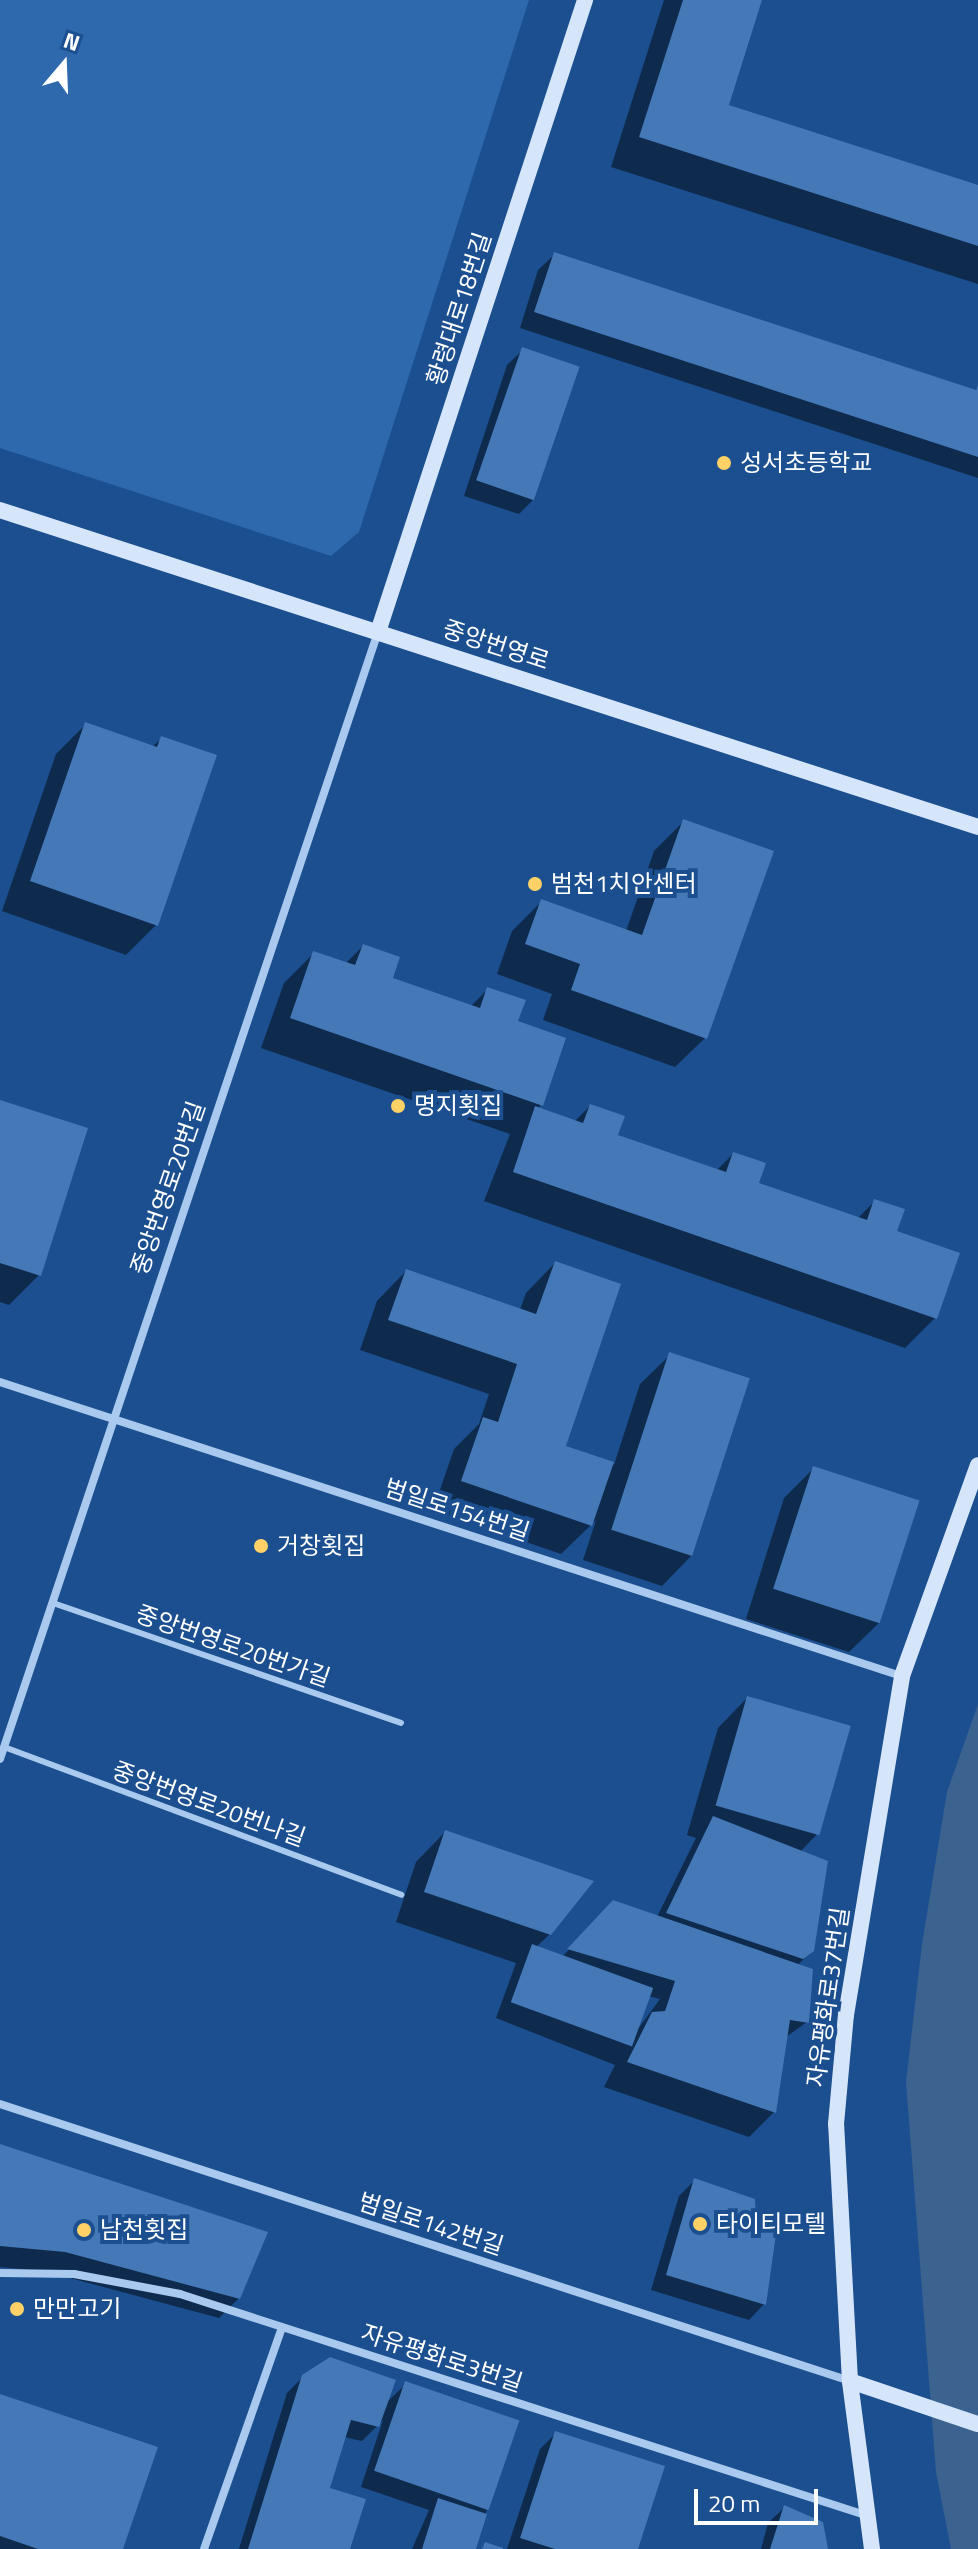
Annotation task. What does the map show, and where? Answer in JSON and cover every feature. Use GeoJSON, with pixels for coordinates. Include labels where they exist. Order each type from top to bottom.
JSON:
{"type":"FeatureCollection","features":[{"type":"Feature","properties":{"kind":"street","name":"황령대로18번길"},"geometry":{"type":"LineString","coordinates":[[378,632],[585,0]]}},
{"type":"Feature","properties":{"kind":"street","name":"중앙번영로"},"geometry":{"type":"LineString","coordinates":[[0,510],[978,827]]}},
{"type":"Feature","properties":{"kind":"street","name":"중앙번영로20번길"},"geometry":{"type":"LineString","coordinates":[[0,1759],[111,1418],[378,632]]}},
{"type":"Feature","properties":{"kind":"street","name":"범일로154번길"},"geometry":{"type":"LineString","coordinates":[[0,1382],[902,1676]]}},
{"type":"Feature","properties":{"kind":"street","name":"자유평화로37번길"},"geometry":{"type":"LineString","coordinates":[[872,2549],[865,2515],[850,2381],[836,2124],[846,2015],[902,1676],[978,1465]]}},
{"type":"Feature","properties":{"kind":"street","name":"범일로142번길"},"geometry":{"type":"LineString","coordinates":[[0,2104],[850,2381]]}},
{"type":"Feature","properties":{"kind":"street","name":"자유평화로3번길"},"geometry":{"type":"LineString","coordinates":[[0,2273],[74,2274],[180,2294],[865,2515]]}},
{"type":"Feature","properties":{"kind":"street"},"geometry":{"type":"LineString","coordinates":[[204,2549],[282,2327]]}},
{"type":"Feature","properties":{"kind":"street"},"geometry":{"type":"LineString","coordinates":[[850,2381],[978,2424]]}},
{"type":"Feature","properties":{"kind":"lane","name":"중앙번영로20번가길"},"geometry":{"type":"LineString","coordinates":[[53,1603],[401,1723]]}},
{"type":"Feature","properties":{"kind":"lane","name":"중앙번영로20번나길"},"geometry":{"type":"LineString","coordinates":[[4,1747],[401,1895]]}},
{"type":"Feature","properties":{"kind":"shaded area"},"geometry":{"type":"Polygon","coordinates":[[[0,0],[529,0],[359,532],[331,556],[0,448],[0,0]]]}},
{"type":"Feature","properties":{"kind":"shaded area"},"geometry":{"type":"Polygon","coordinates":[[[978,1704],[978,2549],[951,2549],[936,2472],[906,2082],[922,1944],[947,1792],[978,1704]]]}},
{"type":"Feature","properties":{"kind":"building"},"geometry":{"type":"Polygon","coordinates":[[[683,0],[762,0],[729,105],[978,185],[978,246],[639,137],[683,0]]]}},
{"type":"Feature","properties":{"kind":"building"},"geometry":{"type":"Polygon","coordinates":[[[554,252],[976,390],[978,385],[978,457],[534,312],[554,252]]]}},
{"type":"Feature","properties":{"kind":"building"},"geometry":{"type":"Polygon","coordinates":[[[522,347],[580,367],[534,500],[476,480],[522,347]]]}},
{"type":"Feature","properties":{"kind":"building"},"geometry":{"type":"Polygon","coordinates":[[[85,722],[157,747],[161,736],[217,755],[158,926],[30,881],[85,722]]]}},
{"type":"Feature","properties":{"kind":"building"},"geometry":{"type":"Polygon","coordinates":[[[683,819],[774,851],[707,1039],[571,990],[580,964],[525,944],[541,899],[642,935],[683,819]]]}},
{"type":"Feature","properties":{"kind":"building"},"geometry":{"type":"Polygon","coordinates":[[[363,944],[400,957],[393,978],[480,1008],[487,987],[526,1000],[518,1021],[566,1038],[543,1106],[290,1018],[313,951],[355,965],[363,944]]]}},
{"type":"Feature","properties":{"kind":"building"},"geometry":{"type":"Polygon","coordinates":[[[0,1100],[88,1128],[41,1276],[0,1263],[0,1100]]]}},
{"type":"Feature","properties":{"kind":"building"},"geometry":{"type":"Polygon","coordinates":[[[590,1104],[625,1116],[618,1135],[726,1172],[733,1152],[766,1163],[759,1183],[867,1220],[874,1199],[905,1209],[897,1231],[960,1253],[937,1319],[513,1172],[535,1106],[583,1123],[590,1104]]]}},
{"type":"Feature","properties":{"kind":"building"},"geometry":{"type":"Polygon","coordinates":[[[555,1261],[621,1284],[566,1446],[614,1462],[592,1526],[461,1481],[483,1417],[498,1422],[517,1364],[388,1320],[406,1269],[536,1314],[555,1261]]]}},
{"type":"Feature","properties":{"kind":"building"},"geometry":{"type":"Polygon","coordinates":[[[669,1352],[750,1378],[692,1556],[611,1530],[669,1352]]]}},
{"type":"Feature","properties":{"kind":"building"},"geometry":{"type":"Polygon","coordinates":[[[813,1466],[920,1501],[880,1623],[773,1589],[813,1466]]]}},
{"type":"Feature","properties":{"kind":"building"},"geometry":{"type":"Polygon","coordinates":[[[747,1696],[851,1726],[819,1835],[716,1806],[747,1696]]]}},
{"type":"Feature","properties":{"kind":"building"},"geometry":{"type":"Polygon","coordinates":[[[713,1816],[828,1861],[814,1951],[803,1959],[666,1913],[713,1816]]]}},
{"type":"Feature","properties":{"kind":"building"},"geometry":{"type":"Polygon","coordinates":[[[445,1830],[594,1881],[551,1935],[424,1892],[445,1830]]]}},
{"type":"Feature","properties":{"kind":"building"},"geometry":{"type":"Polygon","coordinates":[[[613,1900],[813,1969],[809,2023],[790,2020],[776,2113],[627,2062],[652,2012],[665,2011],[675,1981],[567,1949],[613,1900]]]}},
{"type":"Feature","properties":{"kind":"building"},"geometry":{"type":"Polygon","coordinates":[[[532,1944],[653,1988],[632,2046],[511,2002],[532,1944]]]}},
{"type":"Feature","properties":{"kind":"building"},"geometry":{"type":"Polygon","coordinates":[[[0,2144],[268,2232],[240,2299],[65,2252],[0,2246],[0,2144]]]}},
{"type":"Feature","properties":{"kind":"building"},"geometry":{"type":"Polygon","coordinates":[[[694,2178],[755,2199],[756,2220],[777,2227],[766,2305],[666,2275],[694,2178]]]}},
{"type":"Feature","properties":{"kind":"building"},"geometry":{"type":"Polygon","coordinates":[[[330,2357],[396,2380],[379,2427],[351,2420],[330,2488],[366,2499],[350,2549],[248,2549],[302,2375],[330,2357]]]}},
{"type":"Feature","properties":{"kind":"building"},"geometry":{"type":"Polygon","coordinates":[[[405,2381],[519,2420],[488,2510],[374,2471],[405,2381]]]}},
{"type":"Feature","properties":{"kind":"building"},"geometry":{"type":"Polygon","coordinates":[[[0,2394],[158,2447],[123,2549],[38,2549],[0,2536],[0,2394]]]}},
{"type":"Feature","properties":{"kind":"building"},"geometry":{"type":"Polygon","coordinates":[[[555,2431],[665,2466],[638,2549],[555,2549],[520,2538],[555,2431]]]}},
{"type":"Feature","properties":{"kind":"building"},"geometry":{"type":"Polygon","coordinates":[[[438,2498],[487,2514],[476,2549],[422,2549],[438,2498]]]}},
{"type":"Feature","properties":{"kind":"building"},"geometry":{"type":"Polygon","coordinates":[[[784,2505],[823,2522],[828,2549],[770,2549],[784,2505]]]}},
{"type":"Feature","properties":{"kind":"building"},"geometry":{"type":"Polygon","coordinates":[[[485,2542],[503,2548],[503,2549],[482,2549],[485,2542]]]}},
{"type":"Feature","properties":{"kind":"place","name":"성서초등학교"},"geometry":{"type":"Point","coordinates":[724,463]}},
{"type":"Feature","properties":{"kind":"place","name":"범천1치안센터"},"geometry":{"type":"Point","coordinates":[535,884]}},
{"type":"Feature","properties":{"kind":"place","name":"명지횟집"},"geometry":{"type":"Point","coordinates":[398,1106]}},
{"type":"Feature","properties":{"kind":"place","name":"거창횟집"},"geometry":{"type":"Point","coordinates":[261,1546]}},
{"type":"Feature","properties":{"kind":"place","name":"타이티모텔"},"geometry":{"type":"Point","coordinates":[700,2224]}},
{"type":"Feature","properties":{"kind":"place","name":"남천횟집"},"geometry":{"type":"Point","coordinates":[84,2230]}},
{"type":"Feature","properties":{"kind":"place","name":"만만고기"},"geometry":{"type":"Point","coordinates":[17,2309]}}]}
